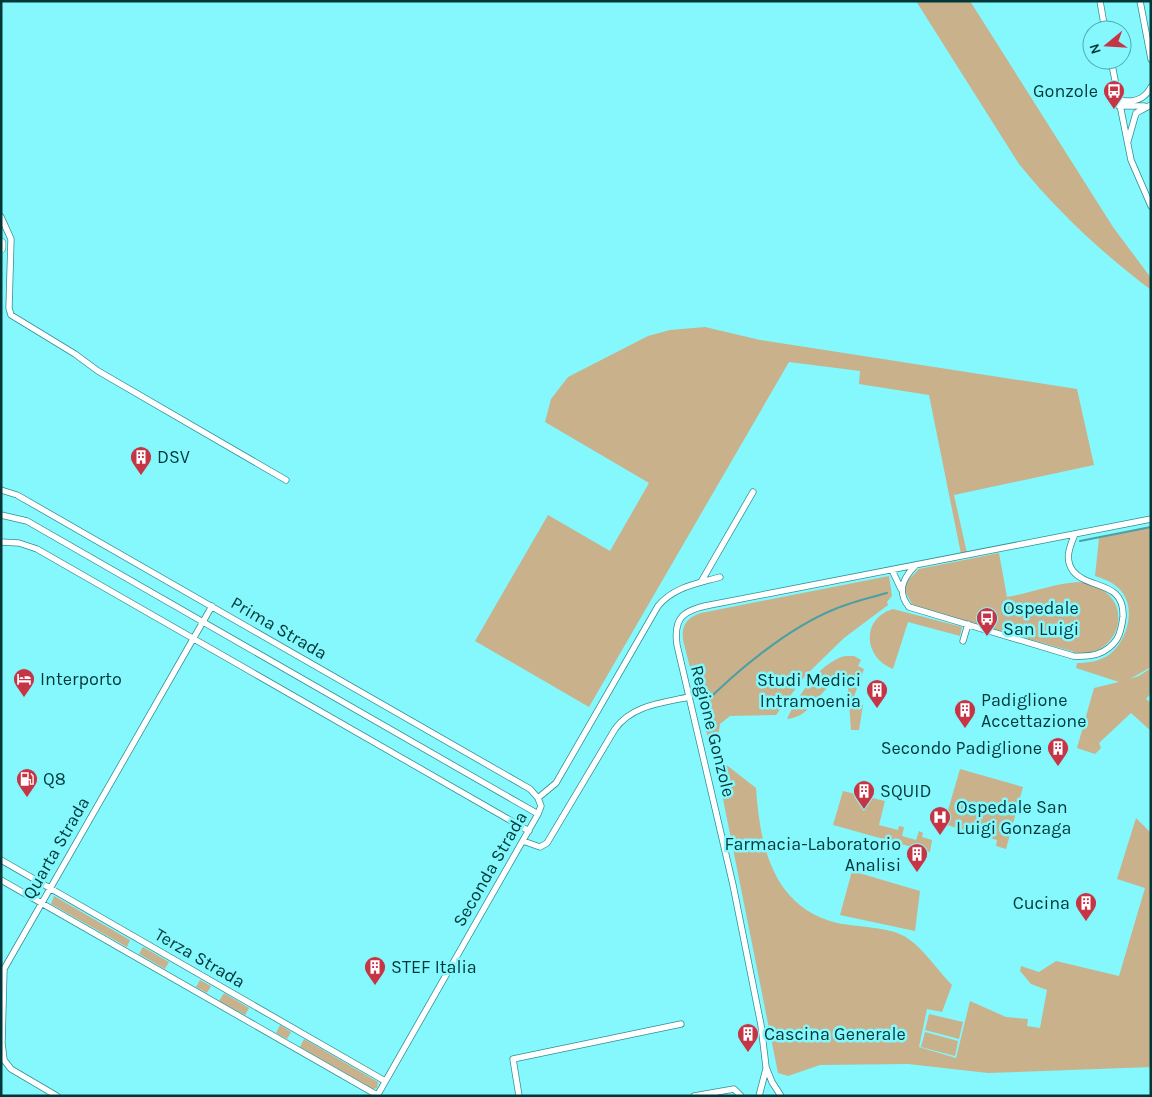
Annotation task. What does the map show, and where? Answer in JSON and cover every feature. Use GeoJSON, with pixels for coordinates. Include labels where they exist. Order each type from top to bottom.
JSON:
{"type":"FeatureCollection","features":[{"type":"Feature","properties":{"kind":"highway"},"geometry":{"type":"LineString","coordinates":[[1,243],[1,248]]}},
{"type":"Feature","properties":{"kind":"street"},"geometry":{"type":"LineString","coordinates":[[1100,1],[1103,20]]}},
{"type":"Feature","properties":{"kind":"street"},"geometry":{"type":"LineString","coordinates":[[1140,1],[1151,59]]}},
{"type":"Feature","properties":{"kind":"street"},"geometry":{"type":"LineString","coordinates":[[1113,70],[1131,160],[1151,206]]}},
{"type":"Feature","properties":{"kind":"street"},"geometry":{"type":"LineString","coordinates":[[1119,103],[1132,102],[1148,94],[1151,87]]}},
{"type":"Feature","properties":{"kind":"street"},"geometry":{"type":"LineString","coordinates":[[1119,103],[1151,105],[1136,113],[1131,124],[1127,145]]}},
{"type":"Feature","properties":{"kind":"street"},"geometry":{"type":"LineString","coordinates":[[1,217],[11,239],[9,308],[11,315],[75,354],[98,371],[286,480]]}},
{"type":"Feature","properties":{"kind":"street","name":"Prima Strada"},"geometry":{"type":"LineString","coordinates":[[1,490],[18,495],[212,606],[530,789],[538,798]]}},
{"type":"Feature","properties":{"kind":"street"},"geometry":{"type":"LineString","coordinates":[[701,582],[753,492]]}},
{"type":"Feature","properties":{"kind":"street","name":"Prima Strada"},"geometry":{"type":"LineString","coordinates":[[1,515],[27,521],[538,814]]}},
{"type":"Feature","properties":{"kind":"street","name":"Regione Gonzole"},"geometry":{"type":"LineString","coordinates":[[781,1096],[772,1082],[766,1067],[761,1025],[733,885],[675,629],[682,615],[710,604],[1151,519]]}},
{"type":"Feature","properties":{"kind":"street"},"geometry":{"type":"LineString","coordinates":[[892,570],[904,600],[909,607],[1073,656],[1094,656],[1111,647],[1120,634],[1122,607],[1120,600],[1110,589],[1079,576],[1072,569],[1068,552],[1075,534]]}},
{"type":"Feature","properties":{"kind":"street"},"geometry":{"type":"LineString","coordinates":[[1,542],[19,543],[37,549],[529,831]]}},
{"type":"Feature","properties":{"kind":"street"},"geometry":{"type":"LineString","coordinates":[[902,591],[903,580],[915,566]]}},
{"type":"Feature","properties":{"kind":"street","name":"Seconda Strada"},"geometry":{"type":"LineString","coordinates":[[377,1095],[529,831],[541,806],[538,798],[556,783],[658,606],[672,592],[720,577]]}},
{"type":"Feature","properties":{"kind":"street","name":"Quarta Strada"},"geometry":{"type":"LineString","coordinates":[[57,1096],[11,1069],[4,1060],[2,1048],[4,969],[212,606]]}},
{"type":"Feature","properties":{"kind":"street"},"geometry":{"type":"LineString","coordinates":[[963,642],[968,624]]}},
{"type":"Feature","properties":{"kind":"street"},"geometry":{"type":"LineString","coordinates":[[523,840],[540,847],[547,844],[615,729],[626,716],[636,710],[689,697]]}},
{"type":"Feature","properties":{"kind":"street","name":"Terza Strada"},"geometry":{"type":"LineString","coordinates":[[1,860],[385,1081]]}},
{"type":"Feature","properties":{"kind":"street","name":"Terza Strada"},"geometry":{"type":"LineString","coordinates":[[1,880],[377,1095]]}},
{"type":"Feature","properties":{"kind":"street"},"geometry":{"type":"LineString","coordinates":[[519,1096],[513,1059],[681,1024]]}},
{"type":"Feature","properties":{"kind":"street","name":"Regione Gonzole"},"geometry":{"type":"LineString","coordinates":[[759,1096],[766,1067]]}},
{"type":"Feature","properties":{"kind":"street"},"geometry":{"type":"LineString","coordinates":[[694,1096],[734,1089],[741,1096]]}},
{"type":"Feature","properties":{"kind":"shaded area"},"geometry":{"type":"Polygon","coordinates":[[[916,1],[970,1],[1113,227],[1151,278],[1151,290],[1081,231],[1019,164],[916,1]]]}},
{"type":"Feature","properties":{"kind":"shaded area"},"geometry":{"type":"Polygon","coordinates":[[[705,327],[760,340],[1077,389],[1094,465],[954,495],[967,553],[961,554],[929,395],[859,384],[860,371],[789,362],[589,707],[475,641],[548,515],[610,551],[649,483],[545,422],[551,399],[568,377],[648,336],[670,330],[705,327]]]}},
{"type":"Feature","properties":{"kind":"shaded area"},"geometry":{"type":"Polygon","coordinates":[[[1151,526],[1151,667],[1130,679],[1139,676],[1151,668],[1151,693],[1146,699],[1151,703],[1151,731],[1131,713],[1099,743],[1101,748],[1095,754],[1077,748],[1094,688],[1119,682],[1076,668],[1077,663],[1086,663],[1103,658],[1117,647],[1126,630],[1129,611],[1123,593],[1116,586],[1095,576],[1099,538],[1151,526]]]}},
{"type":"Feature","properties":{"kind":"shaded area"},"geometry":{"type":"Polygon","coordinates":[[[999,553],[1007,597],[1061,584],[1079,582],[1094,586],[1107,593],[1115,603],[1118,615],[1117,627],[1112,638],[1104,646],[1092,652],[1078,653],[919,608],[912,604],[905,591],[906,582],[919,569],[999,553]]]}},
{"type":"Feature","properties":{"kind":"shaded area"},"geometry":{"type":"Polygon","coordinates":[[[889,576],[892,596],[887,602],[888,605],[844,638],[805,676],[776,715],[730,716],[720,724],[715,756],[756,788],[761,831],[766,852],[774,871],[784,888],[797,903],[815,915],[837,923],[897,933],[904,936],[924,952],[952,985],[942,1012],[927,1009],[919,1047],[956,1058],[970,1001],[1006,1017],[1028,1019],[1027,1026],[1040,1028],[1047,990],[1031,984],[1020,971],[1021,966],[1039,972],[1056,961],[1119,976],[1145,888],[1117,879],[1136,818],[1151,833],[1151,1067],[988,1073],[908,1064],[820,1065],[788,1076],[778,1073],[721,789],[684,644],[683,628],[691,618],[701,613],[889,576]]]}},
{"type":"Feature","properties":{"kind":"shaded area"},"geometry":{"type":"Polygon","coordinates":[[[893,609],[962,627],[960,636],[908,622],[893,669],[883,664],[876,656],[870,639],[871,629],[875,621],[882,614],[893,609]]]}},
{"type":"Feature","properties":{"kind":"shaded area"},"geometry":{"type":"Polygon","coordinates":[[[845,656],[854,656],[861,660],[858,666],[864,669],[852,702],[863,705],[859,730],[851,730],[847,676],[830,685],[804,712],[796,717],[787,719],[810,681],[835,660],[845,656]]]}},
{"type":"Feature","properties":{"kind":"shaded area"},"geometry":{"type":"Polygon","coordinates":[[[960,769],[1023,787],[1006,849],[996,846],[997,840],[944,824],[960,769]]]}},
{"type":"Feature","properties":{"kind":"shaded area"},"geometry":{"type":"Polygon","coordinates":[[[843,791],[885,801],[879,825],[898,830],[899,826],[904,827],[902,836],[916,840],[919,831],[923,833],[922,837],[932,840],[930,852],[833,825],[843,791]]]}},
{"type":"Feature","properties":{"kind":"shaded area"},"geometry":{"type":"Polygon","coordinates":[[[852,871],[920,891],[915,931],[840,915],[852,871]]]}},
{"type":"Feature","properties":{"kind":"shaded area"},"geometry":{"type":"Polygon","coordinates":[[[54,896],[130,940],[127,947],[51,904],[54,896]]]}},
{"type":"Feature","properties":{"kind":"shaded area"},"geometry":{"type":"Polygon","coordinates":[[[143,947],[169,962],[165,969],[139,954],[143,947]]]}},
{"type":"Feature","properties":{"kind":"shaded area"},"geometry":{"type":"Polygon","coordinates":[[[200,980],[211,986],[207,993],[196,987],[200,980]]]}},
{"type":"Feature","properties":{"kind":"shaded area"},"geometry":{"type":"Polygon","coordinates":[[[224,993],[249,1008],[245,1015],[219,1001],[224,993]]]}},
{"type":"Feature","properties":{"kind":"shaded area"},"geometry":{"type":"Polygon","coordinates":[[[929,1014],[963,1022],[959,1039],[925,1030],[929,1014]]]}},
{"type":"Feature","properties":{"kind":"shaded area"},"geometry":{"type":"Polygon","coordinates":[[[280,1025],[291,1032],[287,1039],[276,1033],[280,1025]]]}},
{"type":"Feature","properties":{"kind":"shaded area"},"geometry":{"type":"Polygon","coordinates":[[[925,1032],[958,1041],[955,1056],[921,1047],[925,1032]]]}},
{"type":"Feature","properties":{"kind":"shaded area"},"geometry":{"type":"Polygon","coordinates":[[[304,1039],[378,1082],[377,1088],[373,1089],[300,1047],[304,1039]]]}},
{"type":"Feature","properties":{"kind":"waterway"},"geometry":{"type":"LineString","coordinates":[[1080,541],[1151,527]]}},
{"type":"Feature","properties":{"kind":"waterway"},"geometry":{"type":"LineString","coordinates":[[701,707],[746,665],[799,627],[841,607],[887,593]]}},
{"type":"Feature","properties":{"kind":"place","name":"Gonzole"},"geometry":{"type":"Point","coordinates":[1114,110]}},
{"type":"Feature","properties":{"kind":"place","name":"DSV"},"geometry":{"type":"Point","coordinates":[141,476]}},
{"type":"Feature","properties":{"kind":"place","name":"Ospedale San Luigi"},"geometry":{"type":"Point","coordinates":[987,637]}},
{"type":"Feature","properties":{"kind":"place","name":"Interporto"},"geometry":{"type":"Point","coordinates":[24,698]}},
{"type":"Feature","properties":{"kind":"place","name":"Studi Medici Intramoenia"},"geometry":{"type":"Point","coordinates":[877,709]}},
{"type":"Feature","properties":{"kind":"place","name":"Padiglione Accettazione"},"geometry":{"type":"Point","coordinates":[965,729]}},
{"type":"Feature","properties":{"kind":"place","name":"Secondo Padiglione"},"geometry":{"type":"Point","coordinates":[1058,767]}},
{"type":"Feature","properties":{"kind":"place","name":"Q8"},"geometry":{"type":"Point","coordinates":[27,798]}},
{"type":"Feature","properties":{"kind":"place","name":"SQUID"},"geometry":{"type":"Point","coordinates":[864,810]}},
{"type":"Feature","properties":{"kind":"place","name":"Ospedale San Luigi Gonzaga"},"geometry":{"type":"Point","coordinates":[940,836]}},
{"type":"Feature","properties":{"kind":"place","name":"Farmacia-Laboratorio Analisi"},"geometry":{"type":"Point","coordinates":[917,873]}},
{"type":"Feature","properties":{"kind":"place","name":"Cucina"},"geometry":{"type":"Point","coordinates":[1086,922]}},
{"type":"Feature","properties":{"kind":"place","name":"STEF Italia"},"geometry":{"type":"Point","coordinates":[375,986]}},
{"type":"Feature","properties":{"kind":"place","name":"Cascina Generale"},"geometry":{"type":"Point","coordinates":[748,1053]}}]}
